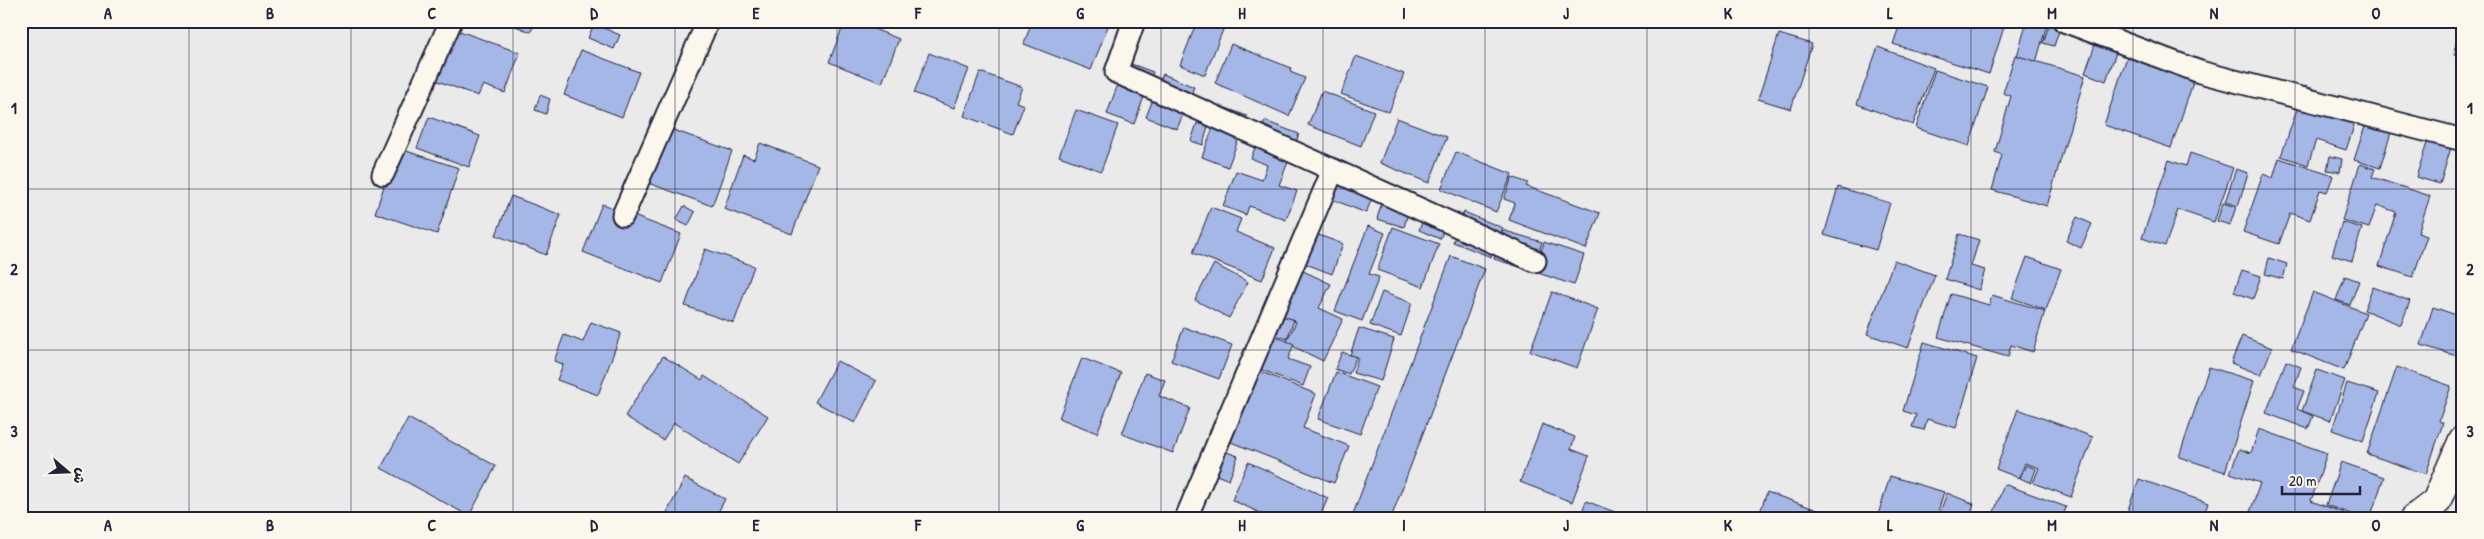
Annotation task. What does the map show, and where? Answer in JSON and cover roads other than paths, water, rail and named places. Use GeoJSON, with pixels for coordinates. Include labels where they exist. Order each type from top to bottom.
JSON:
{"type":"FeatureCollection","features":[{"type":"Feature","properties":{"kind":"street"},"geometry":{"type":"LineString","coordinates":[[383,174],[451,21]]}},
{"type":"Feature","properties":{"kind":"street"},"geometry":{"type":"LineString","coordinates":[[623,215],[708,21]]}},
{"type":"Feature","properties":{"kind":"street"},"geometry":{"type":"LineString","coordinates":[[1134,21],[1116,72],[1535,261]]}},
{"type":"Feature","properties":{"kind":"street"},"geometry":{"type":"LineString","coordinates":[[2064,21],[2200,72],[2463,140]]}},
{"type":"Feature","properties":{"kind":"street"},"geometry":{"type":"LineString","coordinates":[[1186,518],[1333,170]]}},
{"type":"Feature","properties":{"kind":"street"},"geometry":{"type":"LineString","coordinates":[[2415,518],[2436,502],[2463,440]]}}]}
